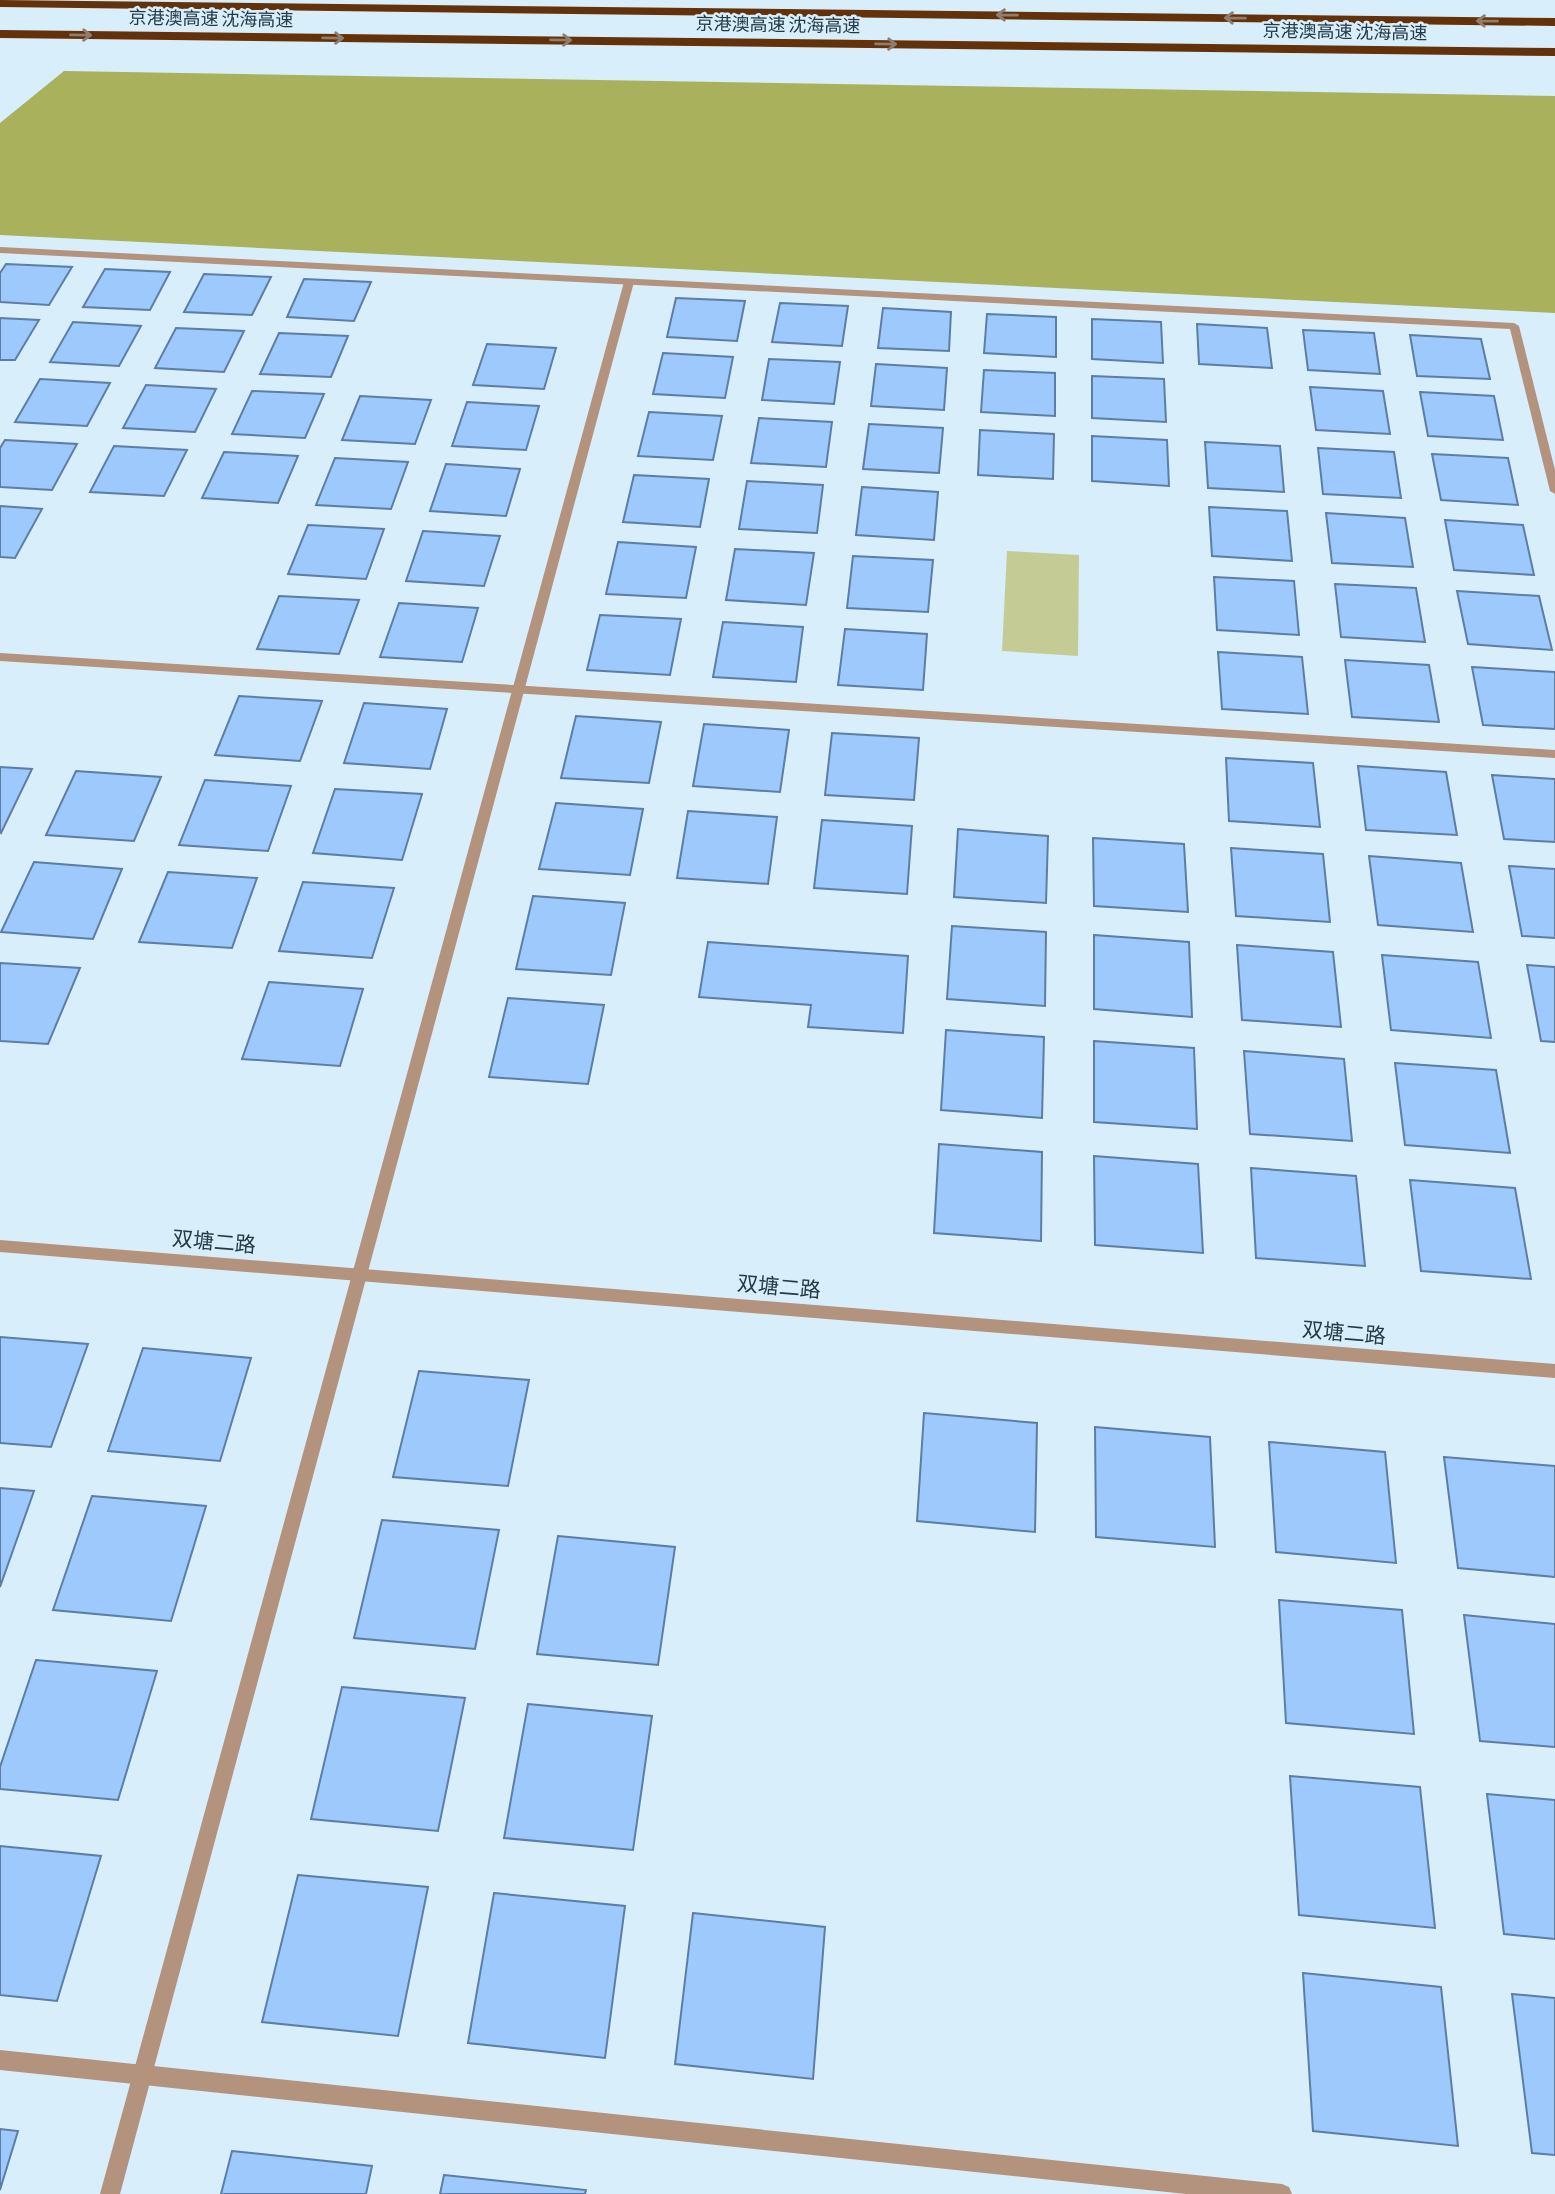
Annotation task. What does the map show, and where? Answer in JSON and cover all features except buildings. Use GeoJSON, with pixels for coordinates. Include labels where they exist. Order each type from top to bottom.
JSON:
{"type":"FeatureCollection","features":[{"type":"Feature","properties":{"kind":"highway","name":"京港澳高速 沈海高速"},"geometry":{"type":"LineString","coordinates":[[0,3],[1555,22]]}},
{"type":"Feature","properties":{"kind":"highway","name":"京港澳高速 沈海高速"},"geometry":{"type":"LineString","coordinates":[[6,34],[1555,52]]}},
{"type":"Feature","properties":{"kind":"street"},"geometry":{"type":"LineString","coordinates":[[0,250],[1514,326],[1555,491]]}},
{"type":"Feature","properties":{"kind":"street"},"geometry":{"type":"LineString","coordinates":[[110,2194],[629,282]]}},
{"type":"Feature","properties":{"kind":"street"},"geometry":{"type":"LineString","coordinates":[[0,657],[1555,754]]}},
{"type":"Feature","properties":{"kind":"street","name":"双塘二路"},"geometry":{"type":"LineString","coordinates":[[0,1246],[1555,1371]]}},
{"type":"Feature","properties":{"kind":"street"},"geometry":{"type":"LineString","coordinates":[[0,2060],[1282,2194]]}},
{"type":"Feature","properties":{"kind":"green space"},"geometry":{"type":"Polygon","coordinates":[[[64,71],[1555,96],[1555,313],[0,235],[0,123],[64,71]]]}},
{"type":"Feature","properties":{"kind":"green space"},"geometry":{"type":"Polygon","coordinates":[[[1007,551],[1079,555],[1078,656],[1002,651],[1007,551]]]}}]}
